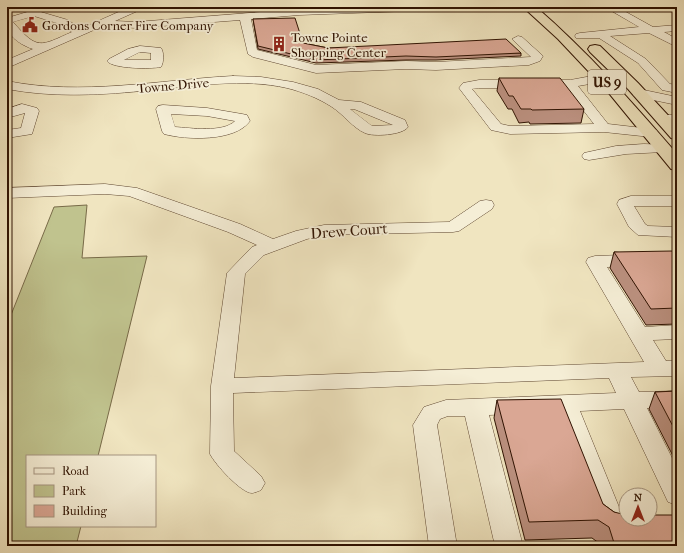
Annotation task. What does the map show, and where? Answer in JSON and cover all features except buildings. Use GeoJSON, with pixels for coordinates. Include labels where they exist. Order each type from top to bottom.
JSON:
{"type":"FeatureCollection","features":[{"type":"Feature","properties":{"kind":"highway","name":"US 9"},"geometry":{"type":"LineString","coordinates":[[529,7],[562,36],[603,78],[651,133],[677,166]]}},
{"type":"Feature","properties":{"kind":"highway","name":"US 9"},"geometry":{"type":"LineString","coordinates":[[547,7],[612,65],[670,120],[677,135]]}},
{"type":"Feature","properties":{"kind":"street"},"geometry":{"type":"LineString","coordinates":[[7,64],[138,7]]}},
{"type":"Feature","properties":{"kind":"street"},"geometry":{"type":"LineString","coordinates":[[101,23],[136,25],[299,12],[435,7]]}},
{"type":"Feature","properties":{"kind":"street"},"geometry":{"type":"LineString","coordinates":[[610,7],[672,41]]}},
{"type":"Feature","properties":{"kind":"street"},"geometry":{"type":"LineString","coordinates":[[44,48],[30,46],[24,42],[7,21],[34,13],[64,22],[74,29],[82,31]]}},
{"type":"Feature","properties":{"kind":"street"},"geometry":{"type":"LineString","coordinates":[[245,16],[252,52],[257,55],[316,69],[510,62],[536,59],[536,56],[518,39]]}},
{"type":"Feature","properties":{"kind":"street"},"geometry":{"type":"LineString","coordinates":[[580,36],[601,35],[605,33],[634,30],[677,28]]}},
{"type":"Feature","properties":{"kind":"street"},"geometry":{"type":"LineString","coordinates":[[601,35],[642,61],[666,87],[677,89]]}},
{"type":"Feature","properties":{"kind":"street"},"geometry":{"type":"LineString","coordinates":[[672,41],[657,40],[677,53]]}},
{"type":"Feature","properties":{"kind":"street"},"geometry":{"type":"LineString","coordinates":[[612,65],[642,61]]}},
{"type":"Feature","properties":{"kind":"street"},"geometry":{"type":"LineString","coordinates":[[157,64],[155,80],[156,86],[169,131],[216,133],[239,125],[243,120],[242,118],[207,112],[163,109]]}},
{"type":"Feature","properties":{"kind":"street"},"geometry":{"type":"LineString","coordinates":[[658,78],[677,77]]}},
{"type":"Feature","properties":{"kind":"street"},"geometry":{"type":"LineString","coordinates":[[603,78],[570,84],[479,84],[467,86],[465,88],[496,127],[502,129],[604,128],[651,133]]}},
{"type":"Feature","properties":{"kind":"street","name":"Towne Drive"},"geometry":{"type":"LineString","coordinates":[[7,85],[52,91],[96,91],[222,80],[267,82],[313,90],[324,95],[336,104]]}},
{"type":"Feature","properties":{"kind":"street"},"geometry":{"type":"LineString","coordinates":[[570,84],[604,128]]}},
{"type":"Feature","properties":{"kind":"street"},"geometry":{"type":"LineString","coordinates":[[7,114],[22,108],[52,91]]}},
{"type":"Feature","properties":{"kind":"street"},"geometry":{"type":"LineString","coordinates":[[639,92],[662,96],[672,100],[677,110]]}},
{"type":"Feature","properties":{"kind":"street"},"geometry":{"type":"LineString","coordinates":[[7,134],[27,131],[32,111],[22,108]]}},
{"type":"Feature","properties":{"kind":"street"},"geometry":{"type":"LineString","coordinates":[[589,156],[630,149],[663,148]]}},
{"type":"Feature","properties":{"kind":"street"},"geometry":{"type":"LineString","coordinates":[[7,193],[105,189],[131,191],[234,228],[271,245]]}},
{"type":"Feature","properties":{"kind":"street"},"geometry":{"type":"LineString","coordinates":[[677,201],[632,201],[625,204],[638,227],[644,231],[677,232]]}},
{"type":"Feature","properties":{"kind":"street","name":"Drew Court"},"geometry":{"type":"LineString","coordinates":[[252,483],[222,454],[222,386],[236,273],[258,251],[302,234],[324,230],[453,227],[486,205]]}},
{"type":"Feature","properties":{"kind":"street"},"geometry":{"type":"LineString","coordinates":[[668,368],[639,334],[595,262],[677,259]]}},
{"type":"Feature","properties":{"kind":"street"},"geometry":{"type":"LineString","coordinates":[[639,334],[677,332]]}},
{"type":"Feature","properties":{"kind":"street"},"geometry":{"type":"LineString","coordinates":[[222,386],[668,368]]}},
{"type":"Feature","properties":{"kind":"street"},"geometry":{"type":"LineString","coordinates":[[617,371],[677,494]]}},
{"type":"Feature","properties":{"kind":"street"},"geometry":{"type":"LineString","coordinates":[[443,546],[425,425],[432,413],[446,408],[677,399]]}},
{"type":"Feature","properties":{"kind":"street"},"geometry":{"type":"LineString","coordinates":[[566,403],[609,514],[618,521]]}},
{"type":"Feature","properties":{"kind":"street"},"geometry":{"type":"LineString","coordinates":[[475,407],[509,546]]}},
{"type":"Feature","properties":{"kind":"green space"},"geometry":{"type":"Polygon","coordinates":[[[87,205],[82,258],[147,256],[98,455],[26,455],[26,527],[81,527],[76,546],[7,546],[7,325],[54,207],[87,205]]]}},
{"type":"Feature","properties":{"kind":"place","name":"Gordons Corner Fire Company"},"geometry":{"type":"Point","coordinates":[30,25]}},
{"type":"Feature","properties":{"kind":"place","name":"Towne Pointe Shopping Center"},"geometry":{"type":"Point","coordinates":[279,44]}}]}
